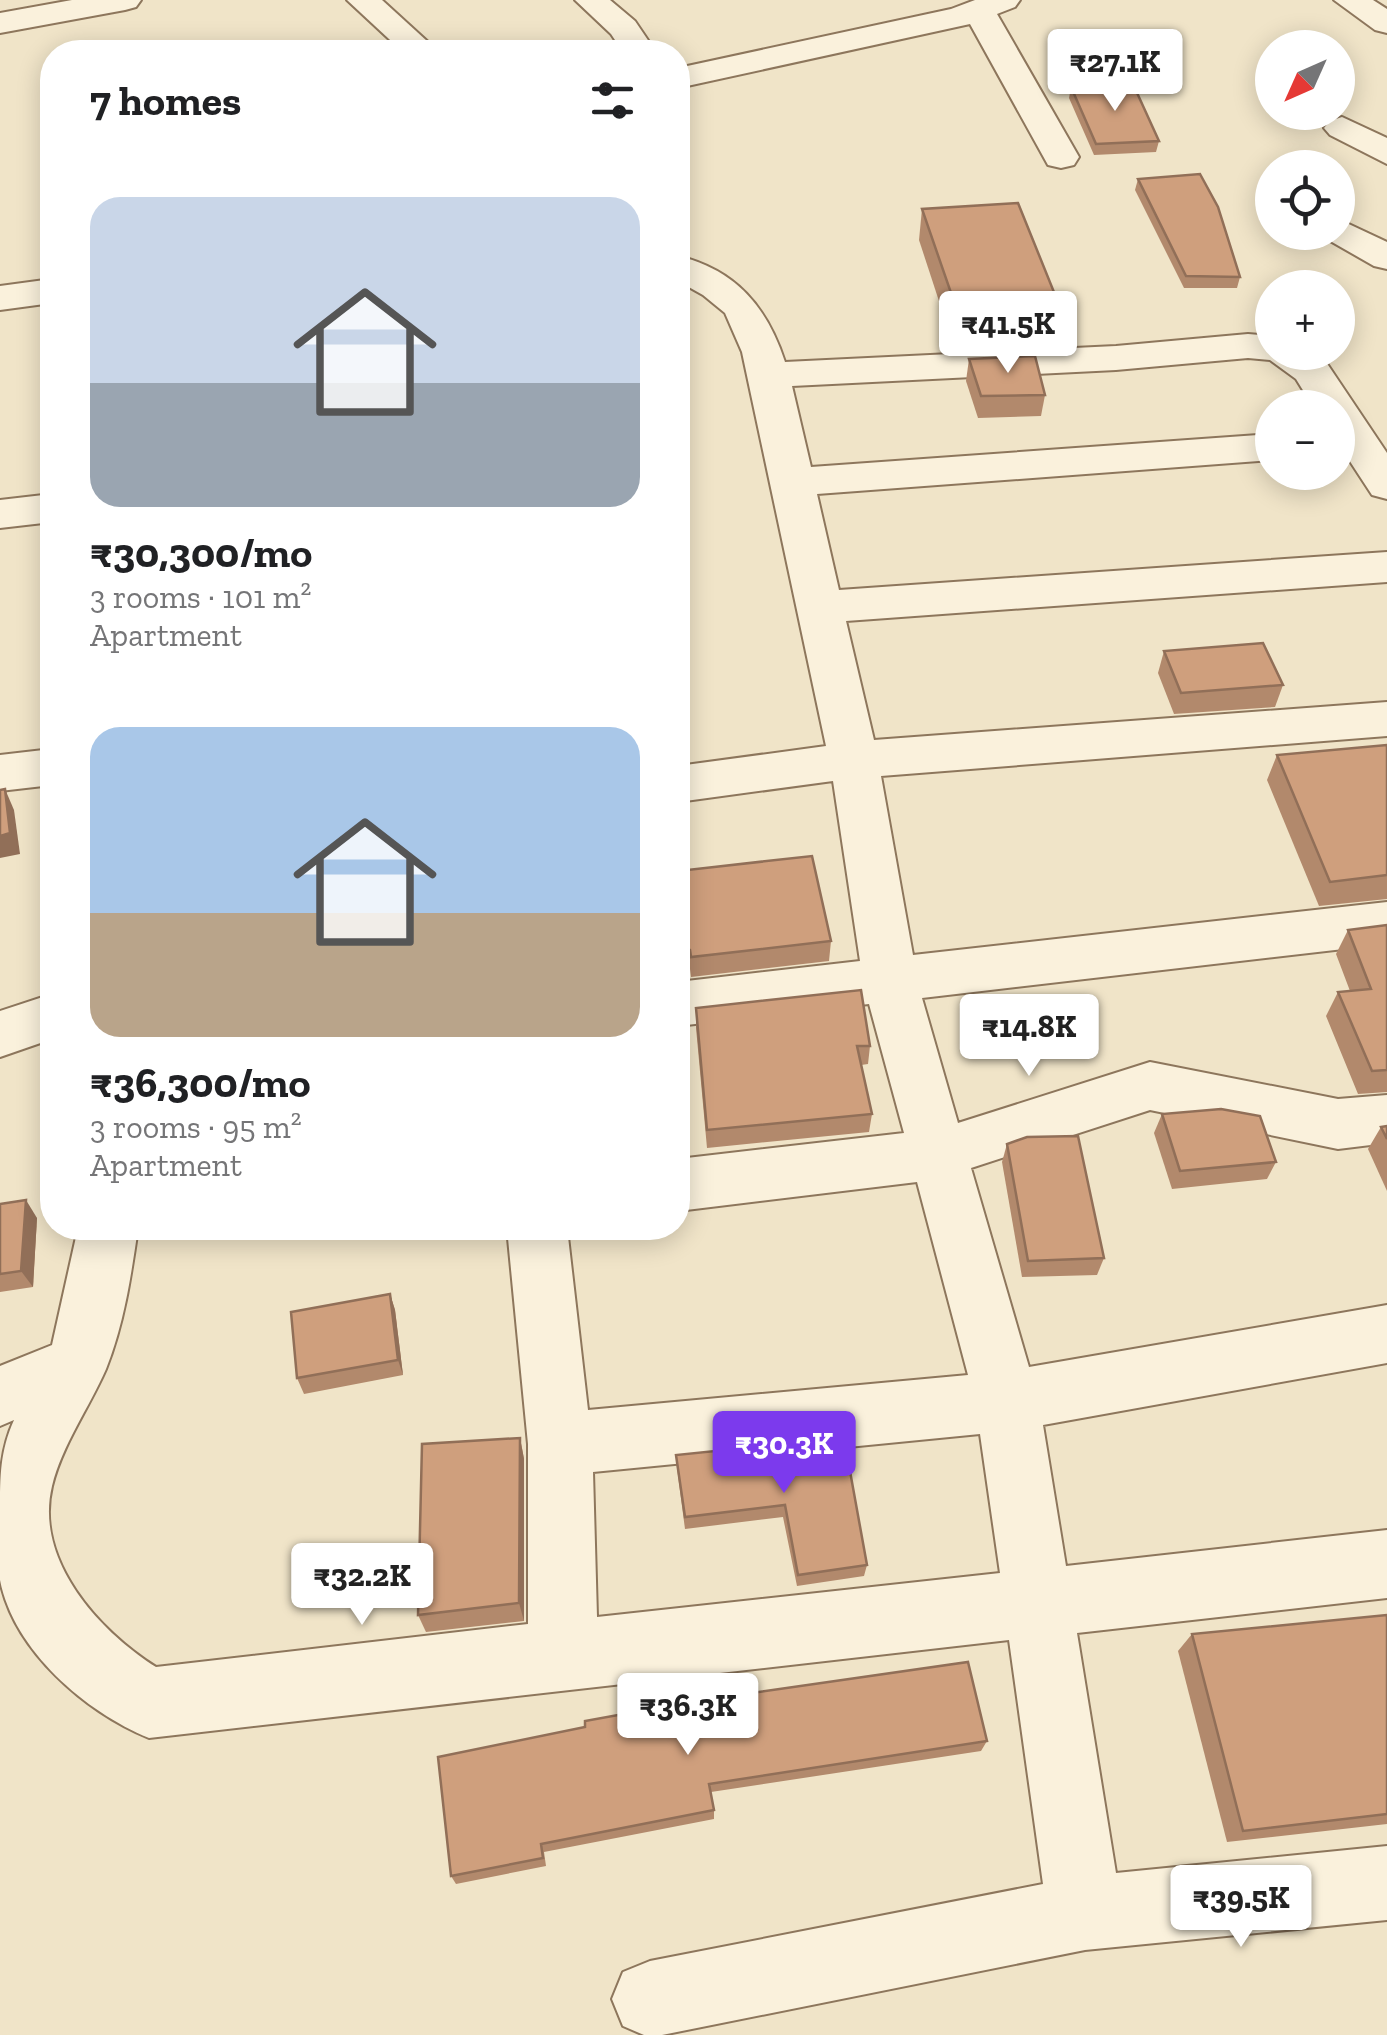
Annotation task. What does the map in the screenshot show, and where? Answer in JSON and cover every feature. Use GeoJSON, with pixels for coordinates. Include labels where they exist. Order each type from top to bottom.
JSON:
{"type":"FeatureCollection","features":[{"type":"Feature","properties":{"kind":"street"},"geometry":{"type":"LineString","coordinates":[[11,13],[125,0]]}},
{"type":"Feature","properties":{"kind":"street"},"geometry":{"type":"LineString","coordinates":[[363,0],[408,40]]}},
{"type":"Feature","properties":{"kind":"street"},"geometry":{"type":"LineString","coordinates":[[592,0],[630,40]]}},
{"type":"Feature","properties":{"kind":"street"},"geometry":{"type":"LineString","coordinates":[[926,0],[981,9]]}},
{"type":"Feature","properties":{"kind":"street"},"geometry":{"type":"LineString","coordinates":[[1350,0],[1387,23]]}},
{"type":"Feature","properties":{"kind":"street"},"geometry":{"type":"LineString","coordinates":[[690,75],[981,9]]}},
{"type":"Feature","properties":{"kind":"street"},"geometry":{"type":"LineString","coordinates":[[981,9],[1062,157]]}},
{"type":"Feature","properties":{"kind":"street"},"geometry":{"type":"LineString","coordinates":[[11,13],[56,40]]}},
{"type":"Feature","properties":{"kind":"street"},"geometry":{"type":"LineString","coordinates":[[1346,130],[1387,153]]}},
{"type":"Feature","properties":{"kind":"street"},"geometry":{"type":"LineString","coordinates":[[1355,240],[1387,258]]}},
{"type":"Feature","properties":{"kind":"street"},"geometry":{"type":"LineString","coordinates":[[690,273],[740,302],[755,328],[770,375],[854,760],[890,980],[1007,1400],[1085,1913]]}},
{"type":"Feature","properties":{"kind":"street"},"geometry":{"type":"LineString","coordinates":[[0,298],[40,293]]}},
{"type":"Feature","properties":{"kind":"street"},"geometry":{"type":"LineString","coordinates":[[770,375],[1116,358],[1255,347]]}},
{"type":"Feature","properties":{"kind":"street"},"geometry":{"type":"LineString","coordinates":[[1355,443],[1387,485]]}},
{"type":"Feature","properties":{"kind":"street"},"geometry":{"type":"LineString","coordinates":[[795,482],[1255,448]]}},
{"type":"Feature","properties":{"kind":"street"},"geometry":{"type":"LineString","coordinates":[[0,514],[40,509]]}},
{"type":"Feature","properties":{"kind":"street"},"geometry":{"type":"LineString","coordinates":[[818,607],[1387,567]]}},
{"type":"Feature","properties":{"kind":"street"},"geometry":{"type":"LineString","coordinates":[[690,782],[854,760],[1387,719]]}},
{"type":"Feature","properties":{"kind":"street"},"geometry":{"type":"LineString","coordinates":[[0,773],[40,768]]}},
{"type":"Feature","properties":{"kind":"street"},"geometry":{"type":"LineString","coordinates":[[690,1003],[1387,923]]}},
{"type":"Feature","properties":{"kind":"street"},"geometry":{"type":"LineString","coordinates":[[0,1034],[40,1021]]}},
{"type":"Feature","properties":{"kind":"street"},"geometry":{"type":"LineString","coordinates":[[690,1184],[938,1154],[1150,1086],[1338,1124],[1387,1119]]}},
{"type":"Feature","properties":{"kind":"street"},"geometry":{"type":"LineString","coordinates":[[106,1240],[98,1294],[76,1365],[19,1487],[16,1524],[30,1576],[50,1618],[116,1684],[149,1703],[563,1653],[1036,1606],[1387,1564]]}},
{"type":"Feature","properties":{"kind":"street"},"geometry":{"type":"LineString","coordinates":[[538,1240],[560,1444],[563,1653]]}},
{"type":"Feature","properties":{"kind":"street"},"geometry":{"type":"LineString","coordinates":[[560,1444],[1007,1400],[1387,1334]]}},
{"type":"Feature","properties":{"kind":"street"},"geometry":{"type":"LineString","coordinates":[[0,1396],[76,1365]]}},
{"type":"Feature","properties":{"kind":"street"},"geometry":{"type":"LineString","coordinates":[[650,1999],[1085,1913],[1387,1883]]}},
{"type":"Feature","properties":{"kind":"building"},"geometry":{"type":"Polygon","coordinates":[[[1133,84],[1159,141],[1096,144],[1071,87],[1133,84]]]}},
{"type":"Feature","properties":{"kind":"building"},"geometry":{"type":"Polygon","coordinates":[[[1200,174],[1218,207],[1240,277],[1186,276],[1138,179],[1200,174]]]}},
{"type":"Feature","properties":{"kind":"building"},"geometry":{"type":"Polygon","coordinates":[[[1018,203],[1062,312],[960,319],[922,209],[1018,203]]]}},
{"type":"Feature","properties":{"kind":"building"},"geometry":{"type":"Polygon","coordinates":[[[1035,356],[1045,395],[981,396],[969,359],[1035,356]]]}},
{"type":"Feature","properties":{"kind":"building"},"geometry":{"type":"Polygon","coordinates":[[[1263,643],[1283,685],[1181,693],[1164,651],[1263,643]]]}},
{"type":"Feature","properties":{"kind":"building"},"geometry":{"type":"Polygon","coordinates":[[[1387,745],[1387,875],[1330,882],[1277,755],[1387,745]]]}},
{"type":"Feature","properties":{"kind":"building"},"geometry":{"type":"Polygon","coordinates":[[[5,789],[10,833],[0,836],[0,790],[5,789]]]}},
{"type":"Feature","properties":{"kind":"building"},"geometry":{"type":"Polygon","coordinates":[[[812,856],[831,941],[691,957],[690,870],[812,856]]]}},
{"type":"Feature","properties":{"kind":"building"},"geometry":{"type":"Polygon","coordinates":[[[1387,925],[1387,1070],[1372,1071],[1338,992],[1371,989],[1348,930],[1387,925]]]}},
{"type":"Feature","properties":{"kind":"building"},"geometry":{"type":"Polygon","coordinates":[[[861,990],[870,1046],[857,1046],[872,1114],[707,1130],[696,1008],[861,990]]]}},
{"type":"Feature","properties":{"kind":"building"},"geometry":{"type":"Polygon","coordinates":[[[1221,1109],[1260,1116],[1276,1162],[1180,1171],[1162,1114],[1221,1109]]]}},
{"type":"Feature","properties":{"kind":"building"},"geometry":{"type":"Polygon","coordinates":[[[1078,1136],[1104,1258],[1028,1261],[1007,1144],[1027,1137],[1078,1136]]]}},
{"type":"Feature","properties":{"kind":"building"},"geometry":{"type":"Polygon","coordinates":[[[26,1200],[21,1271],[0,1274],[0,1204],[26,1200]]]}},
{"type":"Feature","properties":{"kind":"building"},"geometry":{"type":"Polygon","coordinates":[[[390,1294],[398,1360],[297,1378],[291,1312],[390,1294]]]}},
{"type":"Feature","properties":{"kind":"building"},"geometry":{"type":"Polygon","coordinates":[[[520,1438],[519,1603],[418,1615],[422,1444],[520,1438]]]}},
{"type":"Feature","properties":{"kind":"building"},"geometry":{"type":"Polygon","coordinates":[[[844,1438],[867,1565],[798,1575],[785,1505],[685,1517],[676,1455],[844,1438]]]}},
{"type":"Feature","properties":{"kind":"building"},"geometry":{"type":"Polygon","coordinates":[[[1387,1615],[1387,1814],[1243,1831],[1192,1634],[1387,1615]]]}},
{"type":"Feature","properties":{"kind":"building"},"geometry":{"type":"Polygon","coordinates":[[[968,1662],[987,1741],[709,1784],[714,1810],[541,1844],[543,1858],[451,1876],[438,1757],[585,1727],[585,1721],[695,1701],[968,1662]]]}}]}
